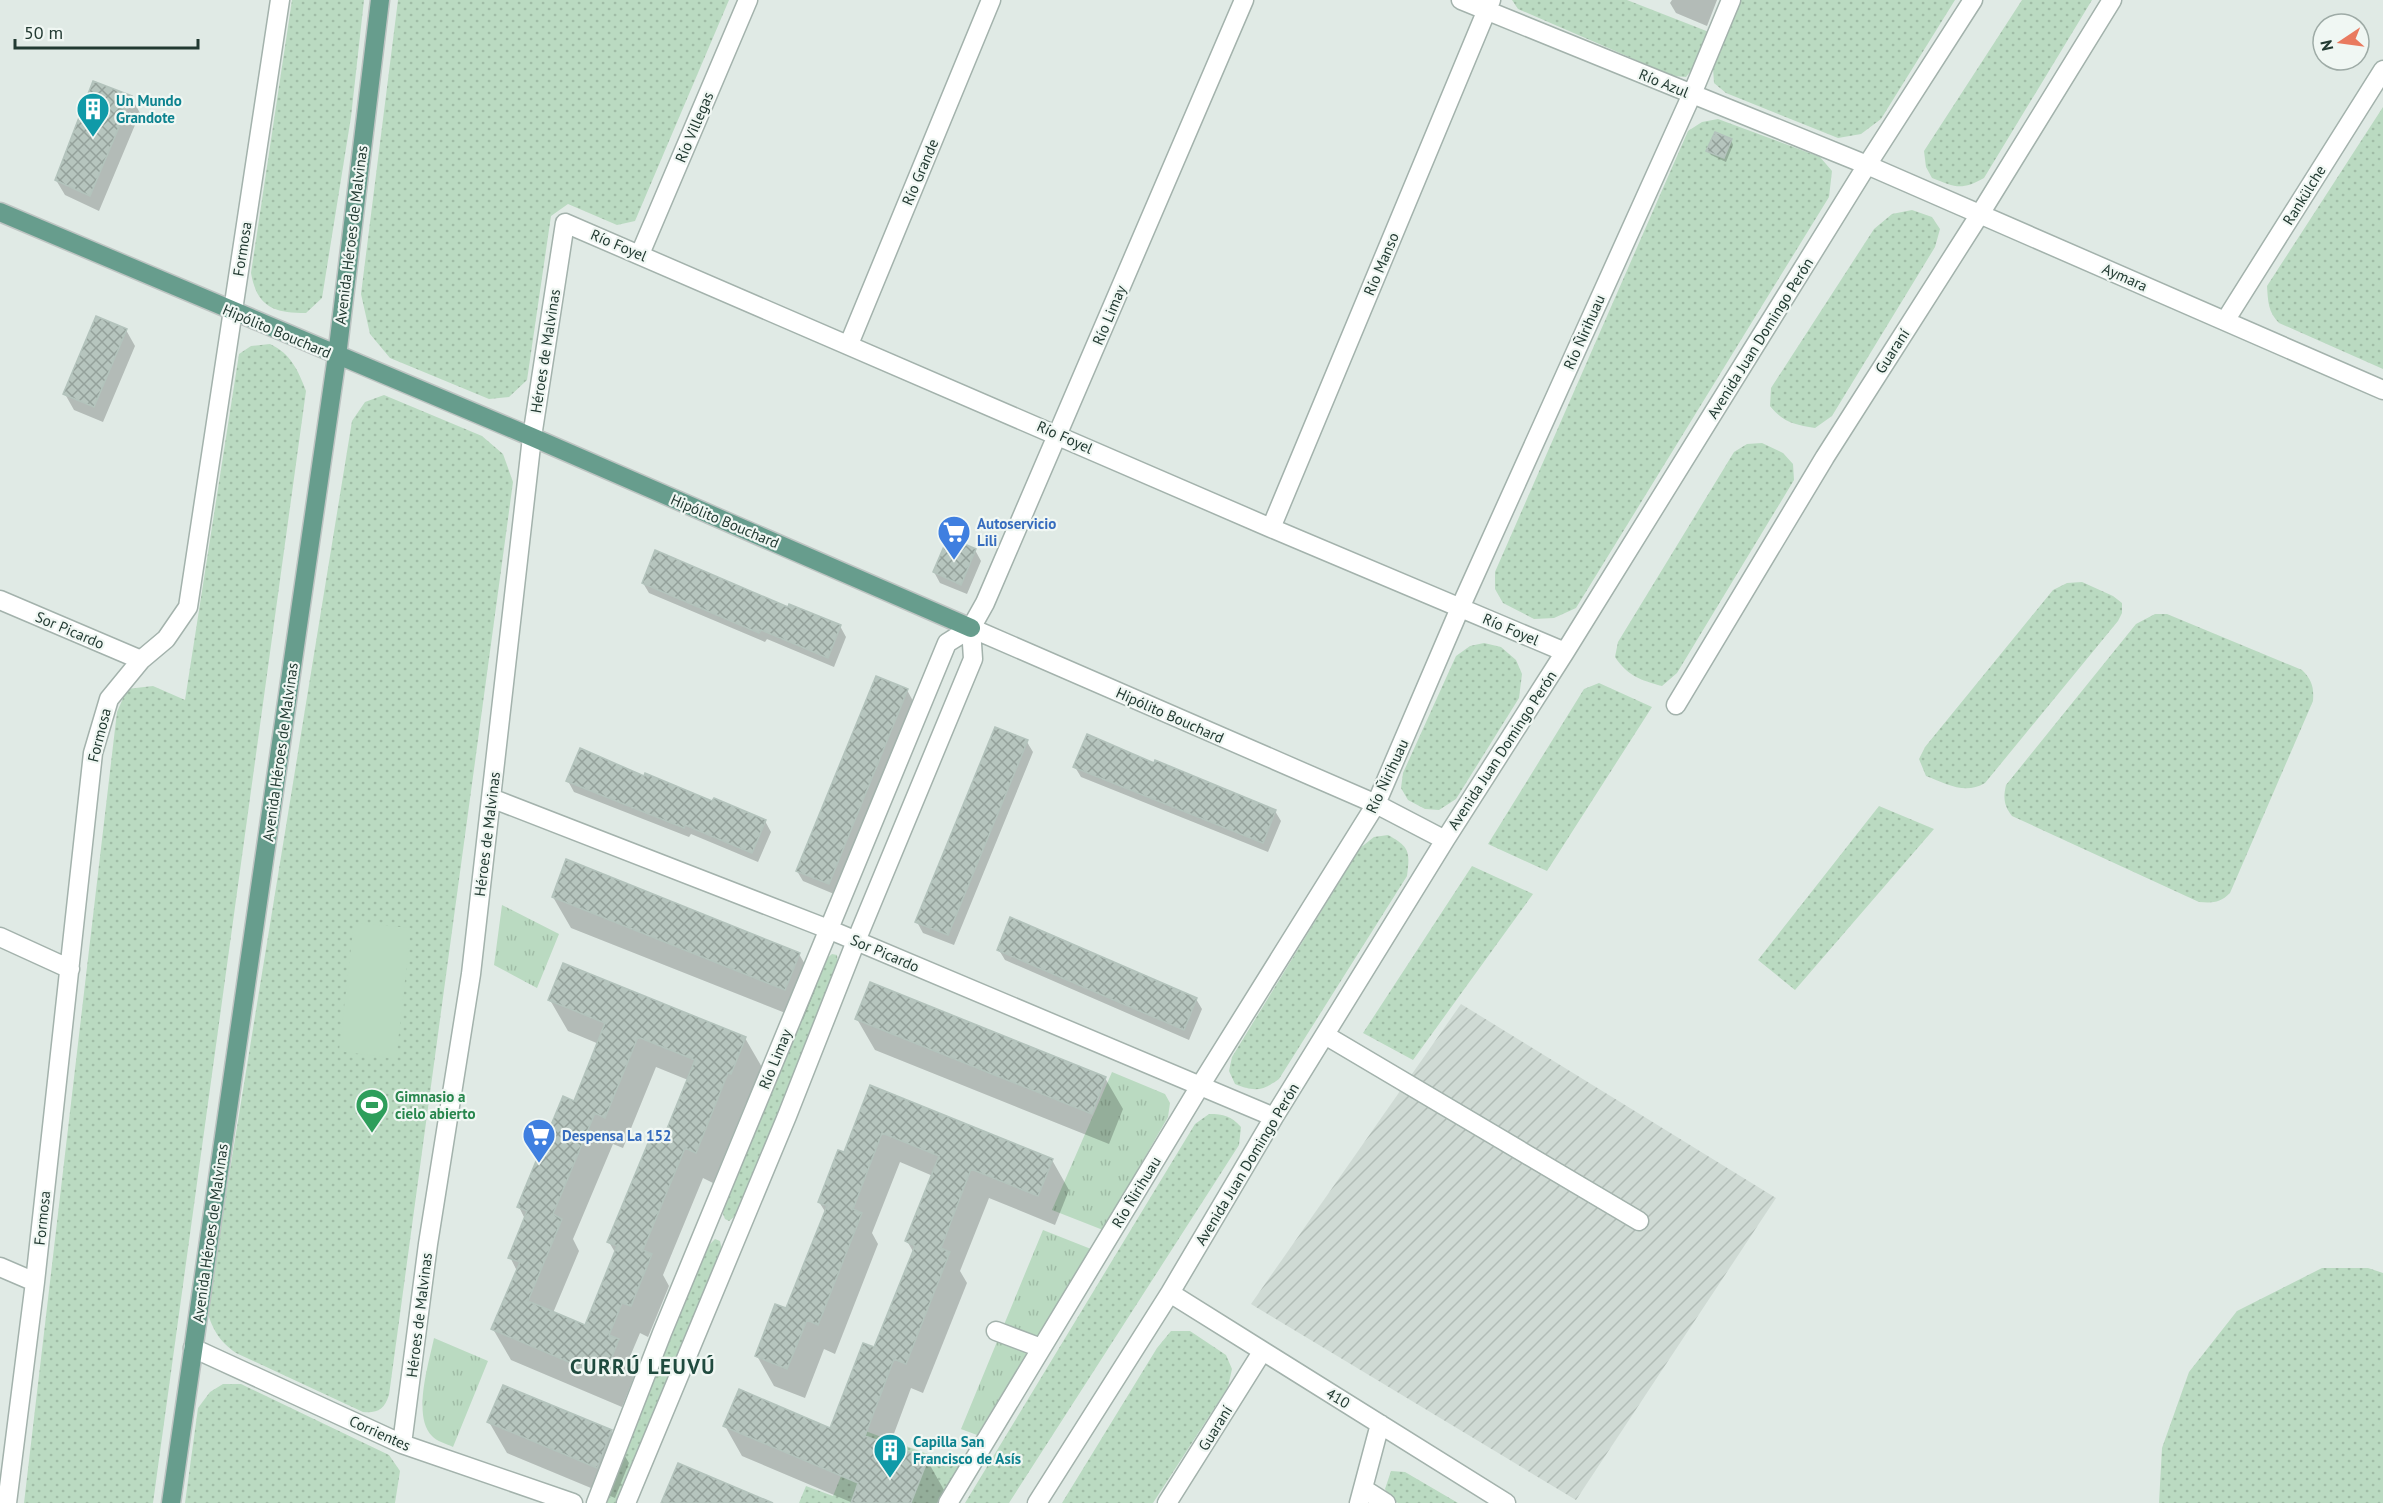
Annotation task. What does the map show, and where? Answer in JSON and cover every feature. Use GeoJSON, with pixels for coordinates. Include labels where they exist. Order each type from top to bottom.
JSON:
{"type":"FeatureCollection","features":[{"type":"Feature","properties":{"kind":"main road","name":"Avenida Héroes de Malvinas"},"geometry":{"type":"LineString","coordinates":[[171,1503],[337,356],[380,0]]}},
{"type":"Feature","properties":{"kind":"main road","name":"Hipólito Bouchard"},"geometry":{"type":"LineString","coordinates":[[0,212],[532,437],[971,628]]}},
{"type":"Feature","properties":{"kind":"street","name":"Formosa"},"geometry":{"type":"LineString","coordinates":[[7,1503],[35,1282],[93,753],[109,699],[141,660],[166,639],[188,607],[280,0]]}},
{"type":"Feature","properties":{"kind":"street","name":"Río Villegas"},"geometry":{"type":"LineString","coordinates":[[640,254],[748,0]]}},
{"type":"Feature","properties":{"kind":"street","name":"Río Grande"},"geometry":{"type":"LineString","coordinates":[[849,344],[992,0]]}},
{"type":"Feature","properties":{"kind":"street","name":"Río Limay"},"geometry":{"type":"LineString","coordinates":[[596,1503],[708,1223],[947,643],[971,628],[985,603],[1244,0]]}},
{"type":"Feature","properties":{"kind":"street","name":"Río Azul"},"geometry":{"type":"LineString","coordinates":[[1461,0],[1489,5],[1692,94],[1867,165]]}},
{"type":"Feature","properties":{"kind":"street","name":"Río Ñirihuau"},"geometry":{"type":"LineString","coordinates":[[948,1503],[1200,1086],[1376,804],[1460,608],[1692,94],[1731,0]]}},
{"type":"Feature","properties":{"kind":"street","name":"Avenida Juan Domingo Perón"},"geometry":{"type":"LineString","coordinates":[[1037,1503],[1170,1293],[1274,1117],[1445,840],[1565,652],[1867,165],[1973,0]]}},
{"type":"Feature","properties":{"kind":"street","name":"Guaraní"},"geometry":{"type":"LineString","coordinates":[[1676,705],[1825,457],[1980,214],[2112,0]]}},
{"type":"Feature","properties":{"kind":"street","name":"Río Manso"},"geometry":{"type":"LineString","coordinates":[[1271,528],[1489,5]]}},
{"type":"Feature","properties":{"kind":"street","name":"Rankülche"},"geometry":{"type":"LineString","coordinates":[[2225,321],[2383,70]]}},
{"type":"Feature","properties":{"kind":"street","name":"Aymara"},"geometry":{"type":"LineString","coordinates":[[1867,165],[2383,390]]}},
{"type":"Feature","properties":{"kind":"street","name":"Río Foyel"},"geometry":{"type":"LineString","coordinates":[[565,223],[1057,433],[1271,528],[1565,652]]}},
{"type":"Feature","properties":{"kind":"street","name":"Héroes de Malvinas"},"geometry":{"type":"LineString","coordinates":[[402,1444],[428,1244],[461,1095],[471,974],[532,437],[565,223]]}},
{"type":"Feature","properties":{"kind":"street","name":"Sor Picardo"},"geometry":{"type":"LineString","coordinates":[[0,600],[141,660]]}},
{"type":"Feature","properties":{"kind":"street","name":"Hipólito Bouchard"},"geometry":{"type":"LineString","coordinates":[[971,628],[1376,804],[1445,840]]}},
{"type":"Feature","properties":{"kind":"street"},"geometry":{"type":"LineString","coordinates":[[626,1503],[973,659],[971,628]]}},
{"type":"Feature","properties":{"kind":"street","name":"Sor Picardo"},"geometry":{"type":"LineString","coordinates":[[491,798],[828,929],[1274,1117]]}},
{"type":"Feature","properties":{"kind":"street"},"geometry":{"type":"LineString","coordinates":[[0,938],[70,969]]}},
{"type":"Feature","properties":{"kind":"street"},"geometry":{"type":"LineString","coordinates":[[1325,1035],[1639,1221]]}},
{"type":"Feature","properties":{"kind":"street"},"geometry":{"type":"LineString","coordinates":[[708,1223],[738,1235]]}},
{"type":"Feature","properties":{"kind":"street"},"geometry":{"type":"LineString","coordinates":[[0,1267],[35,1282]]}},
{"type":"Feature","properties":{"kind":"street","name":"410"},"geometry":{"type":"LineString","coordinates":[[1170,1293],[1506,1503]]}},
{"type":"Feature","properties":{"kind":"street"},"geometry":{"type":"LineString","coordinates":[[996,1331],[1041,1348]]}},
{"type":"Feature","properties":{"kind":"street","name":"Corrientes"},"geometry":{"type":"LineString","coordinates":[[193,1348],[402,1444],[573,1503]]}},
{"type":"Feature","properties":{"kind":"street","name":"Guaraní"},"geometry":{"type":"LineString","coordinates":[[1167,1503],[1262,1352]]}},
{"type":"Feature","properties":{"kind":"street"},"geometry":{"type":"LineString","coordinates":[[1380,1424],[1361,1496],[1386,1503]]}},
{"type":"Feature","properties":{"kind":"shaded area"},"geometry":{"type":"Polygon","coordinates":[[[1461,1004],[1776,1198],[1576,1500],[1251,1304],[1461,1004]]]}},
{"type":"Feature","properties":{"kind":"green space"},"geometry":{"type":"Polygon","coordinates":[[[292,0],[364,0],[351,117],[322,298],[306,313],[285,312],[269,306],[258,294],[251,273],[292,0]]]}},
{"type":"Feature","properties":{"kind":"green space"},"geometry":{"type":"Polygon","coordinates":[[[398,0],[729,0],[635,221],[617,225],[568,204],[551,216],[527,380],[509,397],[489,399],[390,358],[370,334],[361,294],[398,0]]]}},
{"type":"Feature","properties":{"kind":"green space"},"geometry":{"type":"Polygon","coordinates":[[[1512,0],[1627,0],[1709,32],[1695,66],[1686,77],[1673,76],[1518,9],[1512,0]]]}},
{"type":"Feature","properties":{"kind":"green space"},"geometry":{"type":"Polygon","coordinates":[[[1740,0],[1955,0],[1881,119],[1861,134],[1838,138],[1726,93],[1714,83],[1713,67],[1740,0]]]}},
{"type":"Feature","properties":{"kind":"green space"},"geometry":{"type":"Polygon","coordinates":[[[2022,0],[2092,0],[1984,178],[1969,185],[1958,186],[1932,178],[1926,167],[1924,151],[2022,0]]]}},
{"type":"Feature","properties":{"kind":"green space"},"geometry":{"type":"Polygon","coordinates":[[[2383,107],[2383,369],[2279,323],[2268,301],[2267,286],[2383,107]]]}},
{"type":"Feature","properties":{"kind":"green space"},"geometry":{"type":"Polygon","coordinates":[[[1718,119],[1820,157],[1832,171],[1829,197],[1576,608],[1554,618],[1534,619],[1503,603],[1495,589],[1495,572],[1688,131],[1702,122],[1718,119]]]}},
{"type":"Feature","properties":{"kind":"green space"},"geometry":{"type":"Polygon","coordinates":[[[1912,210],[1932,217],[1940,229],[1935,247],[1832,416],[1815,428],[1795,424],[1785,419],[1770,406],[1771,388],[1874,229],[1892,214],[1912,210]]]}},
{"type":"Feature","properties":{"kind":"green space"},"geometry":{"type":"Polygon","coordinates":[[[270,344],[293,363],[306,391],[153,1503],[24,1503],[117,712],[127,689],[153,686],[185,700],[239,354],[251,346],[270,344]]]}},
{"type":"Feature","properties":{"kind":"green space"},"geometry":{"type":"Polygon","coordinates":[[[384,395],[482,436],[503,454],[513,482],[389,1395],[383,1407],[376,1411],[363,1412],[236,1353],[217,1335],[207,1311],[352,421],[365,402],[384,395]]]}},
{"type":"Feature","properties":{"kind":"green space"},"geometry":{"type":"Polygon","coordinates":[[[1762,443],[1783,453],[1793,464],[1794,480],[1677,673],[1662,686],[1635,676],[1625,669],[1615,657],[1618,642],[1734,452],[1747,444],[1762,443]]]}},
{"type":"Feature","properties":{"kind":"green space"},"geometry":{"type":"Polygon","coordinates":[[[2082,582],[2113,596],[2122,603],[2122,613],[2118,621],[1985,783],[1963,788],[1926,776],[1919,759],[1925,747],[2053,590],[2067,583],[2082,582]]]}},
{"type":"Feature","properties":{"kind":"green space"},"geometry":{"type":"Polygon","coordinates":[[[2155,614],[2167,614],[2302,670],[2313,688],[2313,701],[2230,893],[2216,902],[2199,902],[2012,816],[2005,802],[2006,785],[2136,624],[2155,614]]]}},
{"type":"Feature","properties":{"kind":"green space"},"geometry":{"type":"Polygon","coordinates":[[[1484,643],[1501,647],[1516,660],[1522,674],[1519,698],[1456,799],[1439,810],[1425,809],[1408,800],[1401,788],[1403,773],[1456,656],[1470,646],[1484,643]]]}},
{"type":"Feature","properties":{"kind":"green space"},"geometry":{"type":"Polygon","coordinates":[[[1599,683],[1652,707],[1547,871],[1488,844],[1584,689],[1599,683]]]}},
{"type":"Feature","properties":{"kind":"green space"},"geometry":{"type":"Polygon","coordinates":[[[1879,806],[1934,829],[1795,990],[1758,960],[1879,806]]]}},
{"type":"Feature","properties":{"kind":"green space"},"geometry":{"type":"Polygon","coordinates":[[[1388,835],[1401,843],[1407,851],[1407,876],[1279,1079],[1258,1089],[1235,1084],[1229,1071],[1232,1057],[1360,848],[1374,837],[1388,835]]]}},
{"type":"Feature","properties":{"kind":"green space"},"geometry":{"type":"Polygon","coordinates":[[[1472,866],[1533,894],[1413,1060],[1363,1033],[1472,866]]]}},
{"type":"Feature","properties":{"kind":"green space"},"geometry":{"type":"Polygon","coordinates":[[[502,905],[559,934],[537,988],[494,965],[502,905]]]}},
{"type":"Feature","properties":{"kind":"green space"},"geometry":{"type":"Polygon","coordinates":[[[354,923],[411,928],[396,1059],[339,1051],[354,923]]]}},
{"type":"Feature","properties":{"kind":"green space"},"geometry":{"type":"Polygon","coordinates":[[[832,954],[837,955],[838,965],[738,1214],[729,1221],[723,1214],[724,1207],[825,960],[832,954]]]}},
{"type":"Feature","properties":{"kind":"green space"},"geometry":{"type":"Polygon","coordinates":[[[1112,1072],[1165,1094],[1170,1103],[1168,1117],[1103,1230],[1052,1210],[1112,1072]]]}},
{"type":"Feature","properties":{"kind":"green space"},"geometry":{"type":"Polygon","coordinates":[[[1209,1114],[1227,1116],[1241,1127],[1239,1145],[1009,1503],[965,1503],[1195,1124],[1209,1114]]]}},
{"type":"Feature","properties":{"kind":"green space"},"geometry":{"type":"Polygon","coordinates":[[[1043,1230],[1091,1249],[977,1435],[961,1429],[1043,1230]]]}},
{"type":"Feature","properties":{"kind":"green space"},"geometry":{"type":"Polygon","coordinates":[[[715,1239],[720,1241],[722,1251],[618,1503],[607,1503],[608,1493],[708,1246],[715,1239]]]}},
{"type":"Feature","properties":{"kind":"green space"},"geometry":{"type":"Polygon","coordinates":[[[2322,1268],[2368,1268],[2383,1273],[2383,1503],[2159,1503],[2162,1448],[2189,1372],[2237,1311],[2322,1268]]]}},
{"type":"Feature","properties":{"kind":"green space"},"geometry":{"type":"Polygon","coordinates":[[[1171,1331],[1190,1331],[1226,1355],[1232,1369],[1228,1387],[1153,1503],[1062,1503],[1157,1348],[1171,1331]]]}},
{"type":"Feature","properties":{"kind":"green space"},"geometry":{"type":"Polygon","coordinates":[[[434,1338],[488,1361],[453,1447],[432,1436],[423,1416],[424,1389],[434,1338]]]}},
{"type":"Feature","properties":{"kind":"green space"},"geometry":{"type":"Polygon","coordinates":[[[223,1384],[241,1384],[389,1455],[400,1471],[395,1503],[185,1503],[198,1408],[210,1392],[223,1384]]]}},
{"type":"Feature","properties":{"kind":"green space"},"geometry":{"type":"Polygon","coordinates":[[[860,1429],[960,1466],[937,1503],[799,1503],[806,1486],[833,1496],[860,1429]]]}},
{"type":"Feature","properties":{"kind":"green space"},"geometry":{"type":"Polygon","coordinates":[[[1391,1471],[1405,1472],[1458,1503],[1398,1503],[1391,1499],[1385,1489],[1391,1471]]]}},
{"type":"Feature","properties":{"kind":"building","name":"Un Mundo Grandote"},"geometry":{"type":"Polygon","coordinates":[[[93,81],[132,96],[90,196],[55,180],[93,81]]]}},
{"type":"Feature","properties":{"kind":"building"},"geometry":{"type":"Polygon","coordinates":[[[1715,132],[1732,139],[1724,158],[1706,151],[1715,132]]]}},
{"type":"Feature","properties":{"kind":"building"},"geometry":{"type":"Polygon","coordinates":[[[96,316],[127,329],[94,407],[63,394],[96,316]]]}},
{"type":"Feature","properties":{"kind":"building","name":"Autoservicio Lili"},"geometry":{"type":"Polygon","coordinates":[[[948,537],[976,549],[961,585],[933,572],[948,537]]]}},
{"type":"Feature","properties":{"kind":"building"},"geometry":{"type":"Polygon","coordinates":[[[655,550],[788,607],[789,604],[841,625],[828,658],[761,630],[759,633],[642,583],[655,550]]]}},
{"type":"Feature","properties":{"kind":"building"},"geometry":{"type":"Polygon","coordinates":[[[876,676],[908,689],[829,884],[796,871],[876,676]]]}},
{"type":"Feature","properties":{"kind":"building"},"geometry":{"type":"Polygon","coordinates":[[[995,727],[1028,740],[948,935],[915,922],[995,727]]]}},
{"type":"Feature","properties":{"kind":"building"},"geometry":{"type":"Polygon","coordinates":[[[1087,734],[1154,763],[1155,760],[1276,810],[1263,843],[1073,767],[1087,734]]]}},
{"type":"Feature","properties":{"kind":"building"},"geometry":{"type":"Polygon","coordinates":[[[580,748],[644,776],[645,773],[712,801],[714,798],[766,820],[752,853],[685,825],[684,828],[566,781],[580,748]]]}},
{"type":"Feature","properties":{"kind":"building"},"geometry":{"type":"Polygon","coordinates":[[[566,859],[800,953],[785,990],[552,897],[566,859]]]}},
{"type":"Feature","properties":{"kind":"building"},"geometry":{"type":"Polygon","coordinates":[[[1010,917],[1197,998],[1184,1030],[997,950],[1010,917]]]}},
{"type":"Feature","properties":{"kind":"building"},"geometry":{"type":"Polygon","coordinates":[[[563,963],[746,1037],[731,1074],[728,1073],[696,1153],[685,1148],[643,1250],[652,1254],[631,1306],[622,1303],[609,1335],[619,1339],[604,1377],[491,1329],[520,1262],[508,1258],[527,1211],[517,1207],[563,1096],[574,1101],[605,1023],[548,1000],[563,963]],[[638,1037],[605,1118],[595,1113],[553,1214],[562,1219],[528,1301],[585,1325],[617,1246],[607,1242],[653,1131],[664,1136],[695,1060],[638,1037]]]}},
{"type":"Feature","properties":{"kind":"building"},"geometry":{"type":"Polygon","coordinates":[[[870,982],[1106,1077],[1092,1114],[855,1019],[870,982]]]}},
{"type":"Feature","properties":{"kind":"building"},"geometry":{"type":"Polygon","coordinates":[[[870,1085],[1053,1159],[1038,1196],[971,1169],[941,1248],[950,1252],[906,1364],[894,1359],[865,1436],[928,1459],[911,1503],[851,1503],[858,1483],[723,1426],[739,1389],[830,1428],[863,1343],[874,1347],[915,1246],[905,1241],[939,1156],[882,1133],[853,1209],[862,1213],[818,1325],[807,1320],[787,1369],[755,1356],[775,1304],[786,1308],[827,1206],[818,1202],[838,1150],[844,1152],[870,1085]]]}},
{"type":"Feature","properties":{"kind":"building"},"geometry":{"type":"Polygon","coordinates":[[[503,1385],[612,1430],[597,1468],[487,1422],[503,1385]]]}},
{"type":"Feature","properties":{"kind":"building"},"geometry":{"type":"Polygon","coordinates":[[[678,1463],[773,1503],[661,1503],[678,1463]]]}},
{"type":"Feature","properties":{"kind":"place","name":"Un Mundo Grandote"},"geometry":{"type":"Point","coordinates":[93,138]}},
{"type":"Feature","properties":{"kind":"place","name":"Autoservicio Lili"},"geometry":{"type":"Point","coordinates":[954,561]}},
{"type":"Feature","properties":{"kind":"place","name":"Gimnasio a cielo abierto"},"geometry":{"type":"Point","coordinates":[372,1134]}},
{"type":"Feature","properties":{"kind":"place","name":"Despensa La 152"},"geometry":{"type":"Point","coordinates":[539,1164]}},
{"type":"Feature","properties":{"kind":"place","name":"Capilla San Francisco de Asís"},"geometry":{"type":"Point","coordinates":[890,1479]}},
{"type":"Feature","properties":{"kind":"district","name":"CURRÚ LEUVÚ"},"geometry":{"type":"Point","coordinates":[643,1366]}}]}
